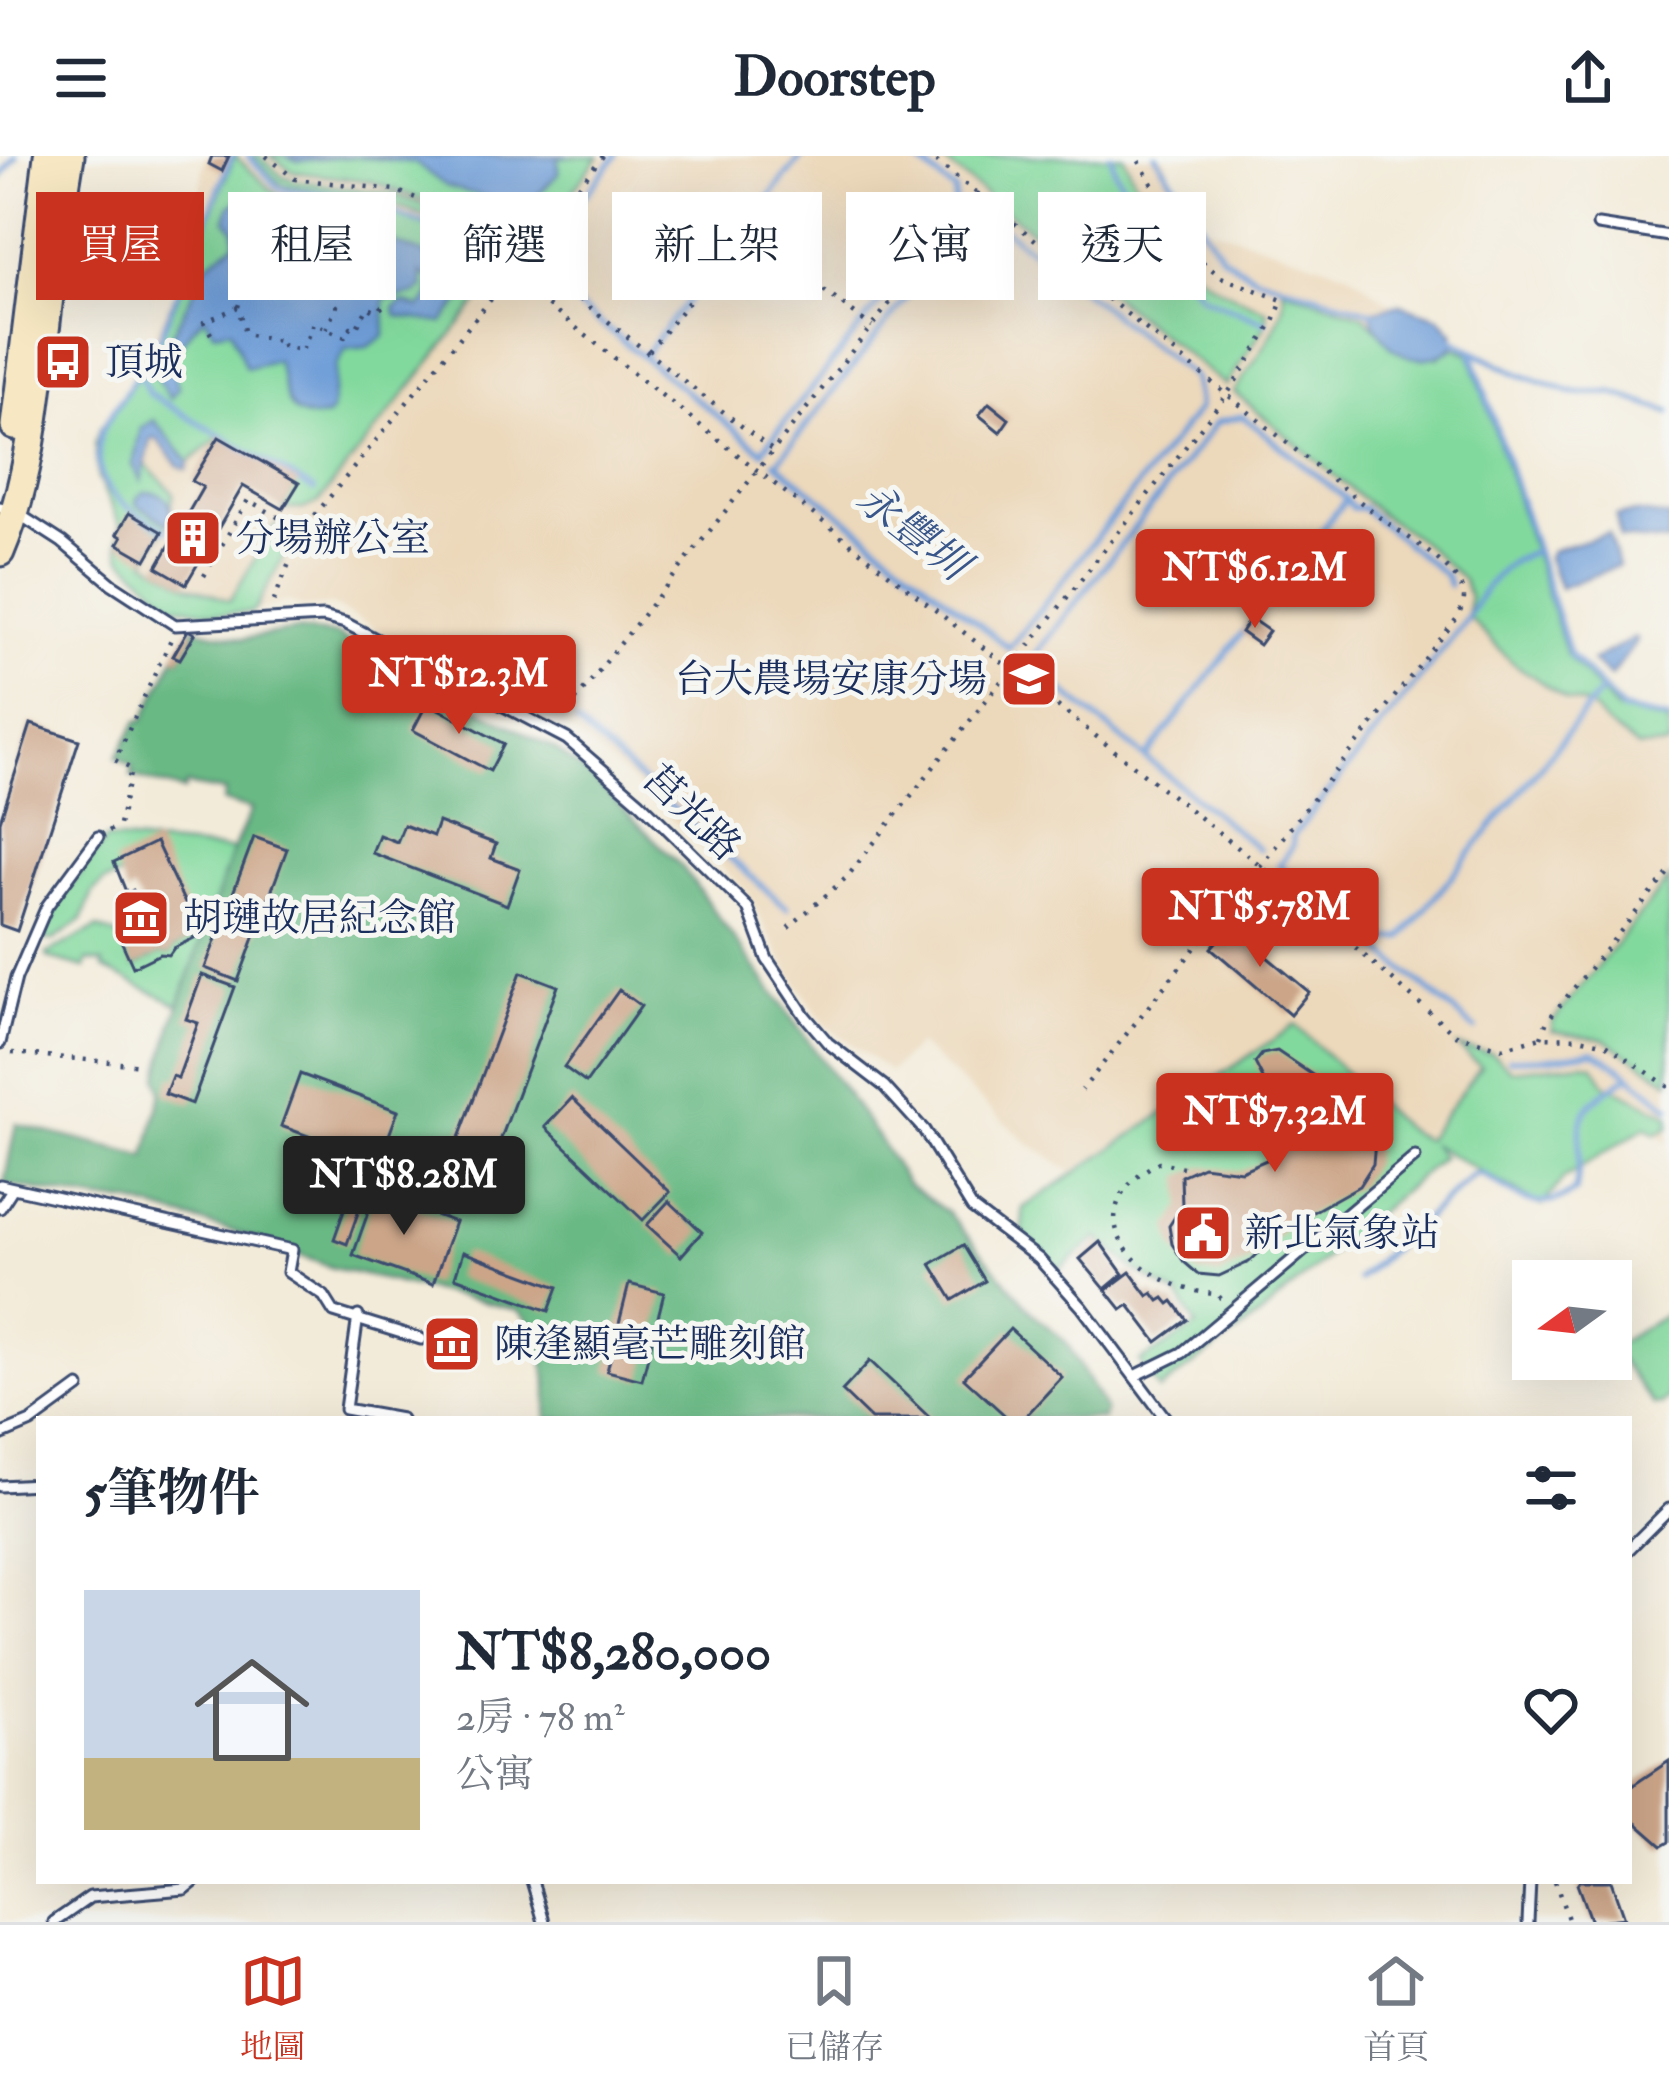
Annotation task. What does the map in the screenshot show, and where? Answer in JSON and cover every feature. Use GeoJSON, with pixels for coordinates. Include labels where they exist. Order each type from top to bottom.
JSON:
{"type":"FeatureCollection","features":[{"type":"Feature","properties":{"kind":"main road"},"geometry":{"type":"LineString","coordinates":[[0,552],[10,402],[48,156]]}},
{"type":"Feature","properties":{"kind":"main road"},"geometry":{"type":"LineString","coordinates":[[6,508],[42,379],[70,156]]}},
{"type":"Feature","properties":{"kind":"lane"},"geometry":{"type":"LineString","coordinates":[[1598,225],[1669,236]]}},
{"type":"Feature","properties":{"kind":"lane","name":"莒光路"},"geometry":{"type":"LineString","coordinates":[[6,508],[175,626],[323,617],[345,623],[567,739],[748,908],[767,958],[805,1016],[828,1043],[884,1086],[924,1130],[972,1208],[1039,1259],[1164,1416]]}},
{"type":"Feature","properties":{"kind":"lane"},"geometry":{"type":"LineString","coordinates":[[0,1047],[16,978],[47,906],[98,838]]}},
{"type":"Feature","properties":{"kind":"lane"},"geometry":{"type":"LineString","coordinates":[[1135,1376],[1182,1353],[1415,1157]]}},
{"type":"Feature","properties":{"kind":"lane"},"geometry":{"type":"LineString","coordinates":[[0,1208],[6,1188],[292,1250],[291,1277],[324,1296],[334,1312],[421,1339]]}},
{"type":"Feature","properties":{"kind":"lane"},"geometry":{"type":"LineString","coordinates":[[358,1316],[345,1409],[384,1416]]}},
{"type":"Feature","properties":{"kind":"lane"},"geometry":{"type":"LineString","coordinates":[[39,1416],[80,1387]]}},
{"type":"Feature","properties":{"kind":"lane"},"geometry":{"type":"LineString","coordinates":[[0,1435],[36,1418]]}},
{"type":"Feature","properties":{"kind":"lane"},"geometry":{"type":"LineString","coordinates":[[0,1486],[36,1484]]}},
{"type":"Feature","properties":{"kind":"lane"},"geometry":{"type":"LineString","coordinates":[[1632,1546],[1669,1509]]}},
{"type":"Feature","properties":{"kind":"lane"},"geometry":{"type":"LineString","coordinates":[[54,1922],[90,1897],[185,1889],[191,1884]]}},
{"type":"Feature","properties":{"kind":"lane"},"geometry":{"type":"LineString","coordinates":[[533,1884],[544,1922]]}},
{"type":"Feature","properties":{"kind":"lane"},"geometry":{"type":"LineString","coordinates":[[1528,1922],[1530,1884]]}},
{"type":"Feature","properties":{"kind":"path"},"geometry":{"type":"LineString","coordinates":[[266,156],[295,179],[395,190],[420,200]]}},
{"type":"Feature","properties":{"kind":"path"},"geometry":{"type":"LineString","coordinates":[[574,192],[603,156]]}},
{"type":"Feature","properties":{"kind":"path"},"geometry":{"type":"LineString","coordinates":[[929,156],[976,192]]}},
{"type":"Feature","properties":{"kind":"path"},"geometry":{"type":"LineString","coordinates":[[788,928],[847,877],[1228,393],[1274,322],[1282,299],[1221,278],[1191,252],[1136,156]]}},
{"type":"Feature","properties":{"kind":"path"},"geometry":{"type":"LineString","coordinates":[[1014,222],[1444,567],[1458,579],[1465,596],[1458,617],[1082,1090]]}},
{"type":"Feature","properties":{"kind":"path"},"geometry":{"type":"LineString","coordinates":[[648,352],[746,231],[872,327]]}},
{"type":"Feature","properties":{"kind":"path"},"geometry":{"type":"LineString","coordinates":[[211,334],[204,322],[238,307],[242,300]]}},
{"type":"Feature","properties":{"kind":"path"},"geometry":{"type":"LineString","coordinates":[[266,620],[302,531],[490,300]]}},
{"type":"Feature","properties":{"kind":"path"},"geometry":{"type":"LineString","coordinates":[[542,300],[1260,865],[1456,1035],[1502,1048],[1541,1037],[1606,1044],[1669,1087]]}},
{"type":"Feature","properties":{"kind":"path"},"geometry":{"type":"LineString","coordinates":[[581,300],[772,450]]}},
{"type":"Feature","properties":{"kind":"path"},"geometry":{"type":"LineString","coordinates":[[568,710],[893,300]]}},
{"type":"Feature","properties":{"kind":"path"},"geometry":{"type":"LineString","coordinates":[[238,307],[245,334],[302,351],[313,323],[345,337],[351,327],[356,329],[368,307],[376,312],[387,303]]}},
{"type":"Feature","properties":{"kind":"path"},"geometry":{"type":"LineString","coordinates":[[326,329],[337,306],[333,304]]}},
{"type":"Feature","properties":{"kind":"path"},"geometry":{"type":"LineString","coordinates":[[204,576],[248,500],[302,531]]}},
{"type":"Feature","properties":{"kind":"path"},"geometry":{"type":"LineString","coordinates":[[98,838],[119,825],[130,770],[115,760],[167,653]]}},
{"type":"Feature","properties":{"kind":"path"},"geometry":{"type":"LineString","coordinates":[[1541,1037],[1547,1021],[1669,872]]}},
{"type":"Feature","properties":{"kind":"path"},"geometry":{"type":"LineString","coordinates":[[0,1047],[142,1065]]}},
{"type":"Feature","properties":{"kind":"path"},"geometry":{"type":"LineString","coordinates":[[1183,1167],[1159,1162],[1135,1175],[1116,1203],[1114,1234],[1129,1255],[1189,1293],[1217,1294],[1232,1311]]}},
{"type":"Feature","properties":{"kind":"path"},"geometry":{"type":"LineString","coordinates":[[1556,1884],[1569,1922]]}},
{"type":"Feature","properties":{"kind":"shaded area","name":"台大農場安康分場"},"geometry":{"type":"Polygon","coordinates":[[[205,156],[1164,156],[1178,192],[1038,192],[1038,300],[1206,300],[1206,226],[1350,273],[1456,352],[1546,620],[1605,721],[1657,726],[1669,720],[1669,1144],[1646,1127],[1564,1178],[1542,1206],[1405,1130],[1295,1025],[1072,1172],[1027,1142],[918,1044],[890,1072],[826,1026],[789,972],[746,891],[632,781],[568,729],[332,605],[303,608],[288,601],[252,612],[221,614],[168,602],[122,558],[120,525],[98,478],[95,445],[99,430],[137,374],[171,300],[204,300],[207,204],[200,186],[205,156]]]}},
{"type":"Feature","properties":{"kind":"green space"},"geometry":{"type":"Polygon","coordinates":[[[235,156],[274,192],[228,192],[228,300],[396,300],[396,215],[420,224],[420,300],[480,300],[319,502],[303,509],[283,509],[298,482],[220,437],[189,462],[187,470],[156,438],[151,440],[145,464],[174,493],[168,524],[146,561],[230,601],[275,525],[287,537],[287,550],[252,612],[221,614],[174,605],[122,558],[120,525],[98,478],[95,445],[99,430],[152,358],[176,300],[204,300],[204,231],[235,156]]]}},
{"type":"Feature","properties":{"kind":"green space"},"geometry":{"type":"Polygon","coordinates":[[[252,156],[260,156],[294,180],[379,192],[335,192],[280,183],[252,156]]]}},
{"type":"Feature","properties":{"kind":"green space"},"geometry":{"type":"Polygon","coordinates":[[[270,156],[599,156],[572,192],[420,192],[420,199],[370,181],[293,172],[270,156]]]}},
{"type":"Feature","properties":{"kind":"green space"},"geometry":{"type":"Polygon","coordinates":[[[937,156],[1124,156],[1141,192],[1038,192],[1038,236],[1014,217],[1014,192],[982,192],[937,156]]]}},
{"type":"Feature","properties":{"kind":"green space"},"geometry":{"type":"Polygon","coordinates":[[[396,195],[420,204],[420,214],[396,205],[396,195]]]}},
{"type":"Feature","properties":{"kind":"green space"},"geometry":{"type":"Polygon","coordinates":[[[1206,279],[1267,311],[1267,323],[1226,386],[1118,300],[1206,300],[1206,279]]]}},
{"type":"Feature","properties":{"kind":"green space"},"geometry":{"type":"Polygon","coordinates":[[[1282,288],[1365,316],[1393,347],[1438,358],[1453,347],[1470,354],[1566,654],[1616,710],[1669,723],[1669,746],[1638,748],[1590,706],[1567,700],[1513,663],[1467,616],[1469,597],[1463,580],[1420,540],[1379,513],[1234,392],[1276,326],[1284,299],[1282,288]]]}},
{"type":"Feature","properties":{"kind":"green space"},"geometry":{"type":"Polygon","coordinates":[[[192,628],[243,639],[297,630],[337,635],[399,673],[555,749],[592,778],[683,868],[907,1184],[947,1212],[1035,1315],[1067,1343],[1105,1410],[1104,1416],[547,1416],[548,1386],[538,1329],[518,1310],[333,1268],[246,1235],[129,1202],[4,1184],[16,1124],[146,1157],[162,1092],[158,1078],[174,1020],[233,850],[252,809],[223,802],[225,792],[186,785],[184,791],[131,776],[133,767],[117,757],[138,720],[143,721],[175,657],[180,659],[194,635],[192,628]]]}},
{"type":"Feature","properties":{"kind":"green space"},"geometry":{"type":"Polygon","coordinates":[[[106,839],[233,850],[179,1005],[103,968],[103,963],[87,961],[85,968],[48,958],[47,954],[97,928],[119,936],[134,967],[160,954],[169,955],[199,935],[121,876],[93,892],[82,920],[54,940],[43,940],[59,901],[106,839]]]}},
{"type":"Feature","properties":{"kind":"green space"},"geometry":{"type":"Polygon","coordinates":[[[1669,879],[1669,1081],[1604,1039],[1552,1031],[1552,1022],[1669,879]]]}},
{"type":"Feature","properties":{"kind":"green space"},"geometry":{"type":"Polygon","coordinates":[[[1295,1025],[1405,1129],[1425,1140],[1481,1066],[1458,1047],[1491,1053],[1512,1070],[1594,1065],[1606,1084],[1669,1115],[1669,1127],[1656,1134],[1646,1127],[1564,1178],[1542,1206],[1431,1144],[1442,1157],[1260,1316],[1159,1390],[1140,1362],[1197,1326],[1178,1296],[1135,1270],[1098,1238],[1060,1269],[1023,1233],[1023,1208],[1295,1025]]]}},
{"type":"Feature","properties":{"kind":"green space"},"geometry":{"type":"Polygon","coordinates":[[[1669,1313],[1669,1397],[1662,1405],[1654,1405],[1632,1376],[1632,1335],[1669,1313]]]}},
{"type":"Feature","properties":{"kind":"water"},"geometry":{"type":"Polygon","coordinates":[[[285,156],[354,156],[298,161],[285,156]]]}},
{"type":"Feature","properties":{"kind":"water"},"geometry":{"type":"Polygon","coordinates":[[[354,156],[568,156],[558,158],[558,174],[541,192],[468,192],[446,186],[415,163],[354,156]]]}},
{"type":"Feature","properties":{"kind":"water"},"geometry":{"type":"Polygon","coordinates":[[[396,244],[420,252],[420,289],[396,297],[396,244]]]}},
{"type":"Feature","properties":{"kind":"water"},"geometry":{"type":"Polygon","coordinates":[[[228,248],[228,300],[384,300],[385,336],[367,347],[346,349],[336,366],[327,417],[300,415],[288,402],[276,360],[246,368],[231,329],[214,332],[205,317],[178,350],[174,368],[179,388],[170,398],[156,377],[158,363],[189,300],[204,300],[207,264],[228,248]]]}},
{"type":"Feature","properties":{"kind":"water"},"geometry":{"type":"Polygon","coordinates":[[[427,300],[461,300],[443,323],[397,316],[394,308],[403,302],[420,308],[427,300]]]}},
{"type":"Feature","properties":{"kind":"water"},"geometry":{"type":"Polygon","coordinates":[[[1400,304],[1439,317],[1453,332],[1453,347],[1440,355],[1414,358],[1392,347],[1371,311],[1400,304]]]}},
{"type":"Feature","properties":{"kind":"water"},"geometry":{"type":"Polygon","coordinates":[[[154,420],[189,462],[187,470],[180,467],[156,438],[151,439],[141,481],[133,465],[141,428],[154,420]]]}},
{"type":"Feature","properties":{"kind":"water"},"geometry":{"type":"Polygon","coordinates":[[[144,492],[167,500],[168,524],[136,504],[144,492]]]}},
{"type":"Feature","properties":{"kind":"water"},"geometry":{"type":"Polygon","coordinates":[[[1616,516],[1669,517],[1669,542],[1620,538],[1616,516]]]}},
{"type":"Feature","properties":{"kind":"water"},"geometry":{"type":"Polygon","coordinates":[[[1609,533],[1618,566],[1559,588],[1548,557],[1551,551],[1609,533]]]}},
{"type":"Feature","properties":{"kind":"water"},"geometry":{"type":"Polygon","coordinates":[[[1635,638],[1610,677],[1592,661],[1635,638]]]}},
{"type":"Feature","properties":{"kind":"building"},"geometry":{"type":"Polygon","coordinates":[[[212,156],[229,156],[222,171],[209,164],[212,156]]]}},
{"type":"Feature","properties":{"kind":"building"},"geometry":{"type":"Polygon","coordinates":[[[989,403],[1009,419],[1000,432],[979,415],[989,403]]]}},
{"type":"Feature","properties":{"kind":"building","name":"分場辦公室"},"geometry":{"type":"Polygon","coordinates":[[[219,437],[299,483],[283,509],[243,486],[186,584],[157,567],[203,487],[192,481],[219,437]]]}},
{"type":"Feature","properties":{"kind":"building"},"geometry":{"type":"Polygon","coordinates":[[[129,513],[162,532],[146,560],[118,544],[122,537],[117,534],[129,513]]]}},
{"type":"Feature","properties":{"kind":"building"},"geometry":{"type":"Polygon","coordinates":[[[1250,618],[1269,631],[1259,645],[1241,632],[1250,618]]]}},
{"type":"Feature","properties":{"kind":"building"},"geometry":{"type":"Polygon","coordinates":[[[188,630],[195,634],[180,659],[173,656],[188,630]]]}},
{"type":"Feature","properties":{"kind":"building"},"geometry":{"type":"Polygon","coordinates":[[[427,703],[504,744],[490,771],[413,730],[427,703]]]}},
{"type":"Feature","properties":{"kind":"building"},"geometry":{"type":"Polygon","coordinates":[[[31,724],[79,740],[17,931],[0,925],[0,821],[31,724]]]}},
{"type":"Feature","properties":{"kind":"building"},"geometry":{"type":"Polygon","coordinates":[[[438,822],[496,844],[491,858],[520,869],[507,905],[372,853],[379,835],[397,842],[404,825],[433,836],[438,822]]]}},
{"type":"Feature","properties":{"kind":"building"},"geometry":{"type":"Polygon","coordinates":[[[254,837],[287,849],[238,981],[205,968],[254,837]]]}},
{"type":"Feature","properties":{"kind":"building"},"geometry":{"type":"Polygon","coordinates":[[[156,842],[200,935],[169,955],[160,954],[133,967],[119,936],[152,921],[133,890],[127,894],[114,862],[156,842]]]}},
{"type":"Feature","properties":{"kind":"building"},"geometry":{"type":"Polygon","coordinates":[[[1230,926],[1309,992],[1290,1015],[1211,948],[1230,926]]]}},
{"type":"Feature","properties":{"kind":"building"},"geometry":{"type":"Polygon","coordinates":[[[521,972],[558,986],[478,1200],[441,1186],[521,972]]]}},
{"type":"Feature","properties":{"kind":"building"},"geometry":{"type":"Polygon","coordinates":[[[202,975],[235,987],[192,1104],[165,1094],[172,1076],[178,1078],[198,1023],[186,1019],[202,975]]]}},
{"type":"Feature","properties":{"kind":"building"},"geometry":{"type":"Polygon","coordinates":[[[619,990],[641,1006],[586,1083],[564,1067],[619,990]]]}},
{"type":"Feature","properties":{"kind":"building"},"geometry":{"type":"Polygon","coordinates":[[[1277,1051],[1317,1078],[1329,1098],[1341,1106],[1365,1109],[1377,1119],[1373,1164],[1359,1186],[1288,1226],[1249,1262],[1219,1276],[1198,1274],[1172,1244],[1169,1226],[1182,1206],[1181,1176],[1203,1166],[1241,1171],[1271,1158],[1280,1138],[1279,1110],[1255,1063],[1262,1054],[1277,1051]]]}},
{"type":"Feature","properties":{"kind":"building"},"geometry":{"type":"Polygon","coordinates":[[[300,1074],[398,1111],[379,1162],[281,1126],[300,1074]]]}},
{"type":"Feature","properties":{"kind":"building"},"geometry":{"type":"Polygon","coordinates":[[[572,1098],[670,1192],[643,1220],[545,1127],[572,1098]]]}},
{"type":"Feature","properties":{"kind":"building"},"geometry":{"type":"Polygon","coordinates":[[[375,1193],[455,1222],[433,1284],[353,1255],[375,1193]]]}},
{"type":"Feature","properties":{"kind":"building"},"geometry":{"type":"Polygon","coordinates":[[[669,1201],[702,1232],[681,1256],[647,1225],[669,1201]]]}},
{"type":"Feature","properties":{"kind":"building"},"geometry":{"type":"Polygon","coordinates":[[[346,1205],[359,1210],[347,1244],[334,1239],[346,1205]]]}},
{"type":"Feature","properties":{"kind":"building"},"geometry":{"type":"Polygon","coordinates":[[[1100,1242],[1123,1274],[1105,1289],[1080,1259],[1100,1242]]]}},
{"type":"Feature","properties":{"kind":"building"},"geometry":{"type":"Polygon","coordinates":[[[963,1245],[985,1281],[953,1300],[931,1264],[963,1245]]]}},
{"type":"Feature","properties":{"kind":"building"},"geometry":{"type":"Polygon","coordinates":[[[463,1252],[558,1287],[549,1311],[455,1277],[463,1252]]]}},
{"type":"Feature","properties":{"kind":"building"},"geometry":{"type":"Polygon","coordinates":[[[1130,1272],[1148,1296],[1153,1293],[1159,1301],[1173,1301],[1187,1320],[1157,1342],[1129,1305],[1122,1310],[1106,1290],[1130,1272]]]}},
{"type":"Feature","properties":{"kind":"building"},"geometry":{"type":"Polygon","coordinates":[[[629,1284],[664,1293],[642,1380],[607,1371],[629,1284]]]}},
{"type":"Feature","properties":{"kind":"building"},"geometry":{"type":"Polygon","coordinates":[[[1010,1329],[1062,1377],[1026,1416],[1006,1416],[964,1378],[1010,1329]]]}},
{"type":"Feature","properties":{"kind":"building"},"geometry":{"type":"Polygon","coordinates":[[[870,1361],[928,1416],[868,1416],[842,1391],[870,1361]]]}},
{"type":"Feature","properties":{"kind":"building"},"geometry":{"type":"Polygon","coordinates":[[[1669,1761],[1669,1842],[1662,1846],[1632,1820],[1632,1786],[1669,1761]]]}},
{"type":"Feature","properties":{"kind":"building"},"geometry":{"type":"Polygon","coordinates":[[[1577,1884],[1612,1884],[1624,1918],[1591,1922],[1577,1884]]]}},
{"type":"Feature","properties":{"kind":"waterway","name":"永豐圳"},"geometry":{"type":"LineString","coordinates":[[0,178],[16,156]]}},
{"type":"Feature","properties":{"kind":"waterway"},"geometry":{"type":"LineString","coordinates":[[166,530],[123,503],[104,482],[99,468],[101,431],[159,340],[232,156]]}},
{"type":"Feature","properties":{"kind":"waterway","name":"永豐圳"},"geometry":{"type":"LineString","coordinates":[[248,156],[280,189],[372,201],[420,222]]}},
{"type":"Feature","properties":{"kind":"waterway","name":"永豐圳"},"geometry":{"type":"LineString","coordinates":[[616,156],[529,267],[763,452]]}},
{"type":"Feature","properties":{"kind":"waterway"},"geometry":{"type":"LineString","coordinates":[[643,357],[802,156]]}},
{"type":"Feature","properties":{"kind":"waterway"},"geometry":{"type":"LineString","coordinates":[[762,451],[954,209],[955,191],[912,156]]}},
{"type":"Feature","properties":{"kind":"waterway"},"geometry":{"type":"LineString","coordinates":[[1111,156],[1115,171],[1168,258],[1202,296],[1265,322]]}},
{"type":"Feature","properties":{"kind":"waterway"},"geometry":{"type":"LineString","coordinates":[[1156,156],[1222,256],[1252,275],[1373,312]]}},
{"type":"Feature","properties":{"kind":"waterway"},"geometry":{"type":"LineString","coordinates":[[1009,648],[1199,408],[1194,378],[1014,237]]}},
{"type":"Feature","properties":{"kind":"waterway"},"geometry":{"type":"LineString","coordinates":[[777,463],[905,300]]}},
{"type":"Feature","properties":{"kind":"waterway"},"geometry":{"type":"LineString","coordinates":[[1448,338],[1518,374],[1574,393],[1613,393],[1669,412]]}},
{"type":"Feature","properties":{"kind":"waterway"},"geometry":{"type":"LineString","coordinates":[[1471,350],[1569,654],[1622,710],[1669,720]]}},
{"type":"Feature","properties":{"kind":"waterway"},"geometry":{"type":"LineString","coordinates":[[140,374],[149,394],[314,490]]}},
{"type":"Feature","properties":{"kind":"waterway"},"geometry":{"type":"LineString","coordinates":[[1029,663],[1217,422],[1243,416],[1346,499],[1147,756]]}},
{"type":"Feature","properties":{"kind":"waterway","name":"永豐圳"},"geometry":{"type":"LineString","coordinates":[[775,462],[1009,648]]}},
{"type":"Feature","properties":{"kind":"waterway"},"geometry":{"type":"LineString","coordinates":[[1346,499],[1446,576],[1449,586]]}},
{"type":"Feature","properties":{"kind":"waterway"},"geometry":{"type":"LineString","coordinates":[[1279,865],[1293,845],[1293,836],[1465,622],[1493,579],[1512,562],[1535,551]]}},
{"type":"Feature","properties":{"kind":"waterway","name":"永豐圳"},"geometry":{"type":"LineString","coordinates":[[1028,663],[1259,849]]}},
{"type":"Feature","properties":{"kind":"waterway"},"geometry":{"type":"LineString","coordinates":[[1380,949],[1390,939],[1402,938],[1602,690]]}},
{"type":"Feature","properties":{"kind":"waterway"},"geometry":{"type":"LineString","coordinates":[[576,723],[787,908]]}},
{"type":"Feature","properties":{"kind":"waterway","name":"永豐圳"},"geometry":{"type":"LineString","coordinates":[[1280,866],[1475,1029]]}},
{"type":"Feature","properties":{"kind":"waterway","name":"永豐圳"},"geometry":{"type":"LineString","coordinates":[[1510,1059],[1593,1051],[1669,1107]]}},
{"type":"Feature","properties":{"kind":"waterway"},"geometry":{"type":"LineString","coordinates":[[1358,1279],[1473,1175],[1482,1174],[1538,1203],[1575,1191],[1585,1113],[1630,1075]]}},
{"type":"Feature","properties":{"kind":"place","name":"頂城"},"geometry":{"type":"Point","coordinates":[63,362]}},
{"type":"Feature","properties":{"kind":"place","name":"分場辦公室"},"geometry":{"type":"Point","coordinates":[193,538]}},
{"type":"Feature","properties":{"kind":"place","name":"台大農場安康分場"},"geometry":{"type":"Point","coordinates":[1029,679]}},
{"type":"Feature","properties":{"kind":"place","name":"胡璉故居紀念館"},"geometry":{"type":"Point","coordinates":[141,918]}},
{"type":"Feature","properties":{"kind":"place","name":"新北氣象站"},"geometry":{"type":"Point","coordinates":[1203,1233]}},
{"type":"Feature","properties":{"kind":"place","name":"陳逢顯毫芒雕刻館"},"geometry":{"type":"Point","coordinates":[452,1344]}}]}
